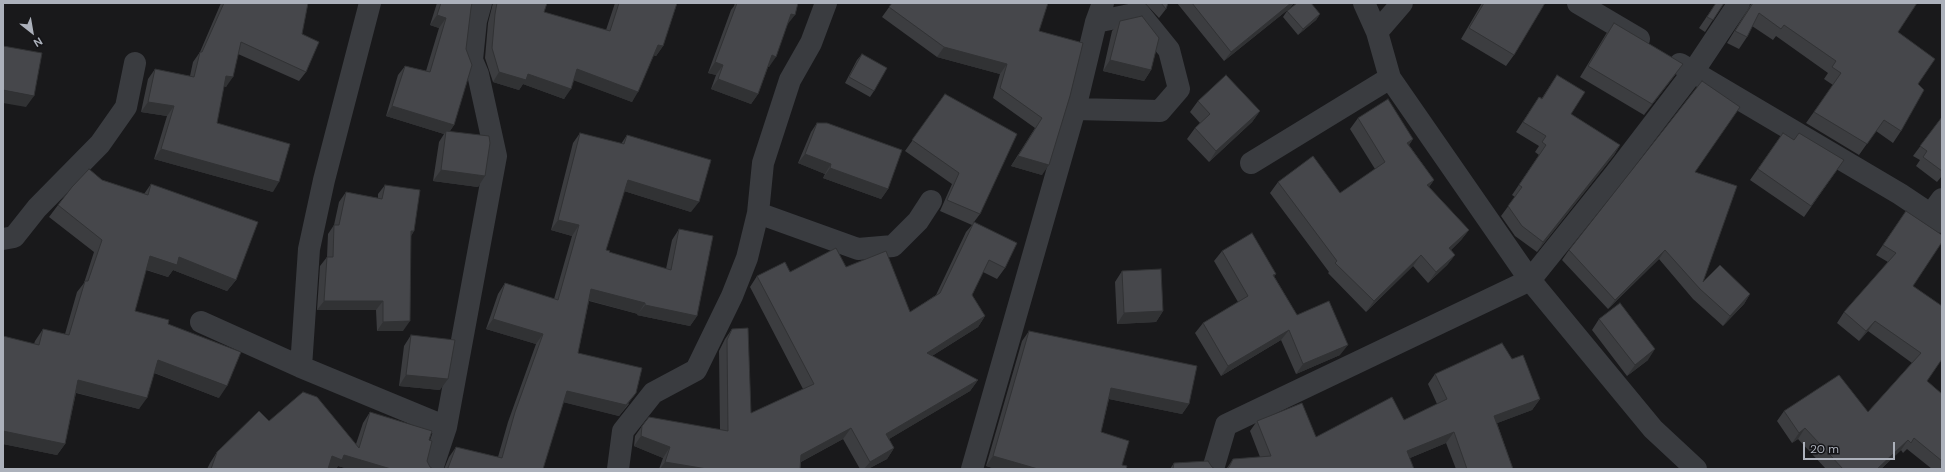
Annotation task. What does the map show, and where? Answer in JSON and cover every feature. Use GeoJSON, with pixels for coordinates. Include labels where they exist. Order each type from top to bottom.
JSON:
{"type":"FeatureCollection","features":[{"type":"Feature","properties":{"kind":"street"},"geometry":{"type":"LineString","coordinates":[[301,367],[309,249],[324,180],[370,3]]}},
{"type":"Feature","properties":{"kind":"street"},"geometry":{"type":"LineString","coordinates":[[432,469],[446,427],[496,156],[478,74],[472,60],[476,21],[481,3]]}},
{"type":"Feature","properties":{"kind":"street"},"geometry":{"type":"LineString","coordinates":[[618,469],[623,431],[653,393],[696,370],[732,296],[747,258],[758,213],[765,156],[790,80],[811,43],[826,3]]}},
{"type":"Feature","properties":{"kind":"street"},"geometry":{"type":"LineString","coordinates":[[1364,3],[1377,32],[1390,78],[1530,280],[1653,429],[1696,469]]}},
{"type":"Feature","properties":{"kind":"street"},"geometry":{"type":"LineString","coordinates":[[1377,32],[1402,3]]}},
{"type":"Feature","properties":{"kind":"street"},"geometry":{"type":"LineString","coordinates":[[1578,3],[1693,72],[1938,212]]}},
{"type":"Feature","properties":{"kind":"street"},"geometry":{"type":"LineString","coordinates":[[1213,469],[1226,425],[1530,280],[1615,174],[1693,72],[1739,3]]}},
{"type":"Feature","properties":{"kind":"street"},"geometry":{"type":"LineString","coordinates":[[972,469],[1075,109],[1100,13],[1139,13],[1168,50],[1179,89],[1160,111],[1075,109]]}},
{"type":"Feature","properties":{"kind":"street"},"geometry":{"type":"LineString","coordinates":[[3,239],[14,237],[37,208],[100,144],[126,107],[135,63]]}},
{"type":"Feature","properties":{"kind":"street"},"geometry":{"type":"LineString","coordinates":[[1251,164],[1390,78]]}},
{"type":"Feature","properties":{"kind":"street"},"geometry":{"type":"LineString","coordinates":[[758,213],[858,249],[893,246],[918,221],[931,201]]}},
{"type":"Feature","properties":{"kind":"street"},"geometry":{"type":"LineString","coordinates":[[201,322],[301,367],[446,427]]}},
{"type":"Feature","properties":{"kind":"building"},"geometry":{"type":"Polygon","coordinates":[[[224,3],[308,3],[302,34],[319,42],[306,72],[241,42],[233,77],[226,76],[217,123],[290,144],[279,182],[161,149],[174,106],[148,102],[155,69],[194,77],[200,52],[202,52],[224,3]]]}},
{"type":"Feature","properties":{"kind":"building"},"geometry":{"type":"Polygon","coordinates":[[[441,3],[472,3],[466,49],[472,65],[454,125],[392,106],[405,66],[430,72],[446,18],[437,15],[441,3]]]}},
{"type":"Feature","properties":{"kind":"building"},"geometry":{"type":"Polygon","coordinates":[[[497,3],[547,3],[544,12],[610,31],[619,3],[677,3],[663,46],[658,45],[638,92],[577,69],[571,89],[528,74],[526,80],[499,72],[492,48],[497,3]]]}},
{"type":"Feature","properties":{"kind":"building"},"geometry":{"type":"Polygon","coordinates":[[[737,3],[798,3],[795,15],[791,14],[776,57],[772,55],[758,94],[718,79],[723,65],[715,62],[737,3]]]}},
{"type":"Feature","properties":{"kind":"building"},"geometry":{"type":"Polygon","coordinates":[[[892,3],[1048,3],[1039,31],[1083,43],[1070,96],[1049,165],[1018,156],[1042,118],[1000,88],[1007,64],[944,47],[889,7],[892,3]]]}},
{"type":"Feature","properties":{"kind":"building"},"geometry":{"type":"Polygon","coordinates":[[[1161,3],[1168,3],[1166,9],[1161,3]]]}},
{"type":"Feature","properties":{"kind":"building"},"geometry":{"type":"Polygon","coordinates":[[[1192,3],[1291,3],[1231,52],[1192,3]]]}},
{"type":"Feature","properties":{"kind":"building"},"geometry":{"type":"Polygon","coordinates":[[[1297,3],[1311,3],[1320,14],[1303,29],[1287,11],[1297,3]]]}},
{"type":"Feature","properties":{"kind":"building"},"geometry":{"type":"Polygon","coordinates":[[[1484,3],[1545,3],[1514,55],[1469,28],[1484,3]]]}},
{"type":"Feature","properties":{"kind":"building"},"geometry":{"type":"Polygon","coordinates":[[[1716,3],[1724,3],[1713,20],[1707,17],[1716,3]]]}},
{"type":"Feature","properties":{"kind":"building"},"geometry":{"type":"Polygon","coordinates":[[[1753,3],[1917,3],[1898,32],[1935,59],[1918,84],[1924,90],[1901,131],[1884,120],[1867,144],[1814,112],[1841,73],[1832,67],[1836,61],[1784,25],[1781,29],[1759,13],[1747,37],[1735,31],[1753,3]]]}},
{"type":"Feature","properties":{"kind":"building"},"geometry":{"type":"Polygon","coordinates":[[[1142,16],[1159,38],[1151,70],[1110,60],[1120,21],[1142,16]]]}},
{"type":"Feature","properties":{"kind":"building"},"geometry":{"type":"Polygon","coordinates":[[[1614,23],[1683,64],[1652,104],[1588,66],[1614,23]]]}},
{"type":"Feature","properties":{"kind":"building"},"geometry":{"type":"Polygon","coordinates":[[[3,46],[42,53],[34,96],[3,90],[3,46]]]}},
{"type":"Feature","properties":{"kind":"building"},"geometry":{"type":"Polygon","coordinates":[[[862,54],[887,68],[874,91],[849,77],[862,54]]]}},
{"type":"Feature","properties":{"kind":"building"},"geometry":{"type":"Polygon","coordinates":[[[1226,75],[1260,111],[1216,151],[1195,128],[1210,114],[1198,101],[1226,75]]]}},
{"type":"Feature","properties":{"kind":"building"},"geometry":{"type":"Polygon","coordinates":[[[1557,75],[1585,92],[1571,114],[1620,145],[1543,242],[1522,226],[1508,206],[1522,187],[1519,185],[1546,145],[1542,142],[1546,136],[1523,122],[1539,97],[1542,99],[1557,75]]]}},
{"type":"Feature","properties":{"kind":"building"},"geometry":{"type":"Polygon","coordinates":[[[1702,81],[1740,107],[1695,172],[1737,186],[1703,282],[1720,265],[1750,294],[1730,316],[1700,289],[1665,250],[1615,300],[1569,250],[1702,81]]]}},
{"type":"Feature","properties":{"kind":"building"},"geometry":{"type":"Polygon","coordinates":[[[945,94],[1017,134],[980,214],[947,200],[959,173],[912,140],[945,94]]]}},
{"type":"Feature","properties":{"kind":"building"},"geometry":{"type":"Polygon","coordinates":[[[1388,99],[1413,139],[1407,143],[1434,180],[1427,185],[1469,230],[1449,248],[1455,255],[1436,272],[1421,255],[1374,301],[1335,263],[1337,261],[1278,182],[1313,156],[1340,193],[1385,162],[1358,118],[1388,99]]]}},
{"type":"Feature","properties":{"kind":"building"},"geometry":{"type":"Polygon","coordinates":[[[1942,117],[1942,171],[1923,157],[1927,151],[1920,146],[1942,117]]]}},
{"type":"Feature","properties":{"kind":"building"},"geometry":{"type":"Polygon","coordinates":[[[817,123],[827,123],[902,150],[888,189],[830,168],[831,164],[805,154],[817,123]]]}},
{"type":"Feature","properties":{"kind":"building"},"geometry":{"type":"Polygon","coordinates":[[[446,131],[489,136],[490,143],[485,176],[441,170],[446,131]]]}},
{"type":"Feature","properties":{"kind":"building"},"geometry":{"type":"Polygon","coordinates":[[[580,133],[624,144],[627,135],[711,160],[699,202],[628,180],[606,250],[671,270],[679,229],[713,236],[697,316],[645,305],[645,303],[591,289],[578,353],[642,368],[636,393],[626,405],[567,391],[543,469],[445,469],[448,468],[456,447],[502,458],[515,412],[543,334],[493,319],[505,283],[558,300],[579,225],[558,220],[580,133]]]}},
{"type":"Feature","properties":{"kind":"building"},"geometry":{"type":"Polygon","coordinates":[[[1783,133],[1794,140],[1799,133],[1844,160],[1811,206],[1758,169],[1783,133]]]}},
{"type":"Feature","properties":{"kind":"building"},"geometry":{"type":"Polygon","coordinates":[[[89,169],[102,180],[148,195],[151,184],[258,222],[236,280],[179,257],[177,265],[150,256],[135,311],[169,320],[168,324],[241,352],[227,386],[158,360],[147,398],[78,380],[65,444],[3,431],[3,336],[39,345],[43,329],[69,335],[85,281],[88,281],[102,240],[58,205],[89,169]]]}},
{"type":"Feature","properties":{"kind":"building"},"geometry":{"type":"Polygon","coordinates":[[[385,185],[420,190],[414,231],[411,231],[410,321],[383,322],[383,301],[324,301],[327,257],[333,257],[334,225],[339,225],[346,192],[382,199],[385,185]]]}},
{"type":"Feature","properties":{"kind":"building"},"geometry":{"type":"Polygon","coordinates":[[[1906,211],[1942,235],[1942,242],[1913,286],[1942,306],[1942,359],[1927,381],[1942,394],[1942,461],[1914,438],[1911,443],[1908,440],[1877,469],[1843,469],[1805,428],[1799,433],[1784,411],[1839,375],[1868,412],[1921,353],[1875,321],[1866,331],[1844,312],[1896,253],[1883,245],[1906,211]]]}},
{"type":"Feature","properties":{"kind":"building"},"geometry":{"type":"Polygon","coordinates":[[[974,222],[1017,243],[1005,268],[989,260],[972,295],[985,316],[927,353],[978,380],[886,434],[894,448],[870,462],[851,428],[801,455],[800,469],[707,469],[665,462],[670,447],[641,436],[642,426],[649,417],[728,431],[727,340],[732,329],[748,328],[751,413],[814,384],[757,276],[785,262],[790,272],[836,248],[846,267],[886,251],[910,312],[940,293],[974,222]]]}},
{"type":"Feature","properties":{"kind":"building"},"geometry":{"type":"Polygon","coordinates":[[[1252,233],[1276,274],[1273,275],[1297,315],[1329,301],[1348,345],[1303,364],[1289,330],[1228,366],[1203,323],[1248,296],[1222,251],[1252,233]]]}},
{"type":"Feature","properties":{"kind":"building"},"geometry":{"type":"Polygon","coordinates":[[[1161,269],[1163,311],[1124,313],[1122,271],[1161,269]]]}},
{"type":"Feature","properties":{"kind":"building"},"geometry":{"type":"Polygon","coordinates":[[[1620,303],[1655,349],[1635,365],[1599,319],[1620,303]]]}},
{"type":"Feature","properties":{"kind":"building"},"geometry":{"type":"Polygon","coordinates":[[[1029,331],[1197,366],[1189,404],[1111,388],[1101,432],[1129,441],[1122,465],[1127,466],[1126,469],[1038,469],[993,456],[1029,331]]]}},
{"type":"Feature","properties":{"kind":"building"},"geometry":{"type":"Polygon","coordinates":[[[411,335],[455,340],[448,379],[406,375],[411,335]]]}},
{"type":"Feature","properties":{"kind":"building"},"geometry":{"type":"Polygon","coordinates":[[[1502,343],[1512,359],[1523,355],[1540,399],[1494,416],[1513,469],[1467,469],[1454,432],[1407,451],[1414,469],[1226,469],[1229,467],[1233,459],[1271,456],[1257,421],[1302,403],[1316,437],[1392,397],[1404,420],[1447,399],[1435,374],[1502,343]]]}},
{"type":"Feature","properties":{"kind":"building"},"geometry":{"type":"Polygon","coordinates":[[[303,392],[317,397],[359,448],[370,412],[432,431],[429,440],[432,441],[427,461],[433,469],[391,469],[344,455],[342,460],[332,456],[328,469],[211,469],[217,452],[259,411],[269,421],[303,392]]]}},
{"type":"Feature","properties":{"kind":"building"},"geometry":{"type":"Polygon","coordinates":[[[1208,461],[1215,469],[1173,468],[1174,463],[1208,461]]]}}]}
